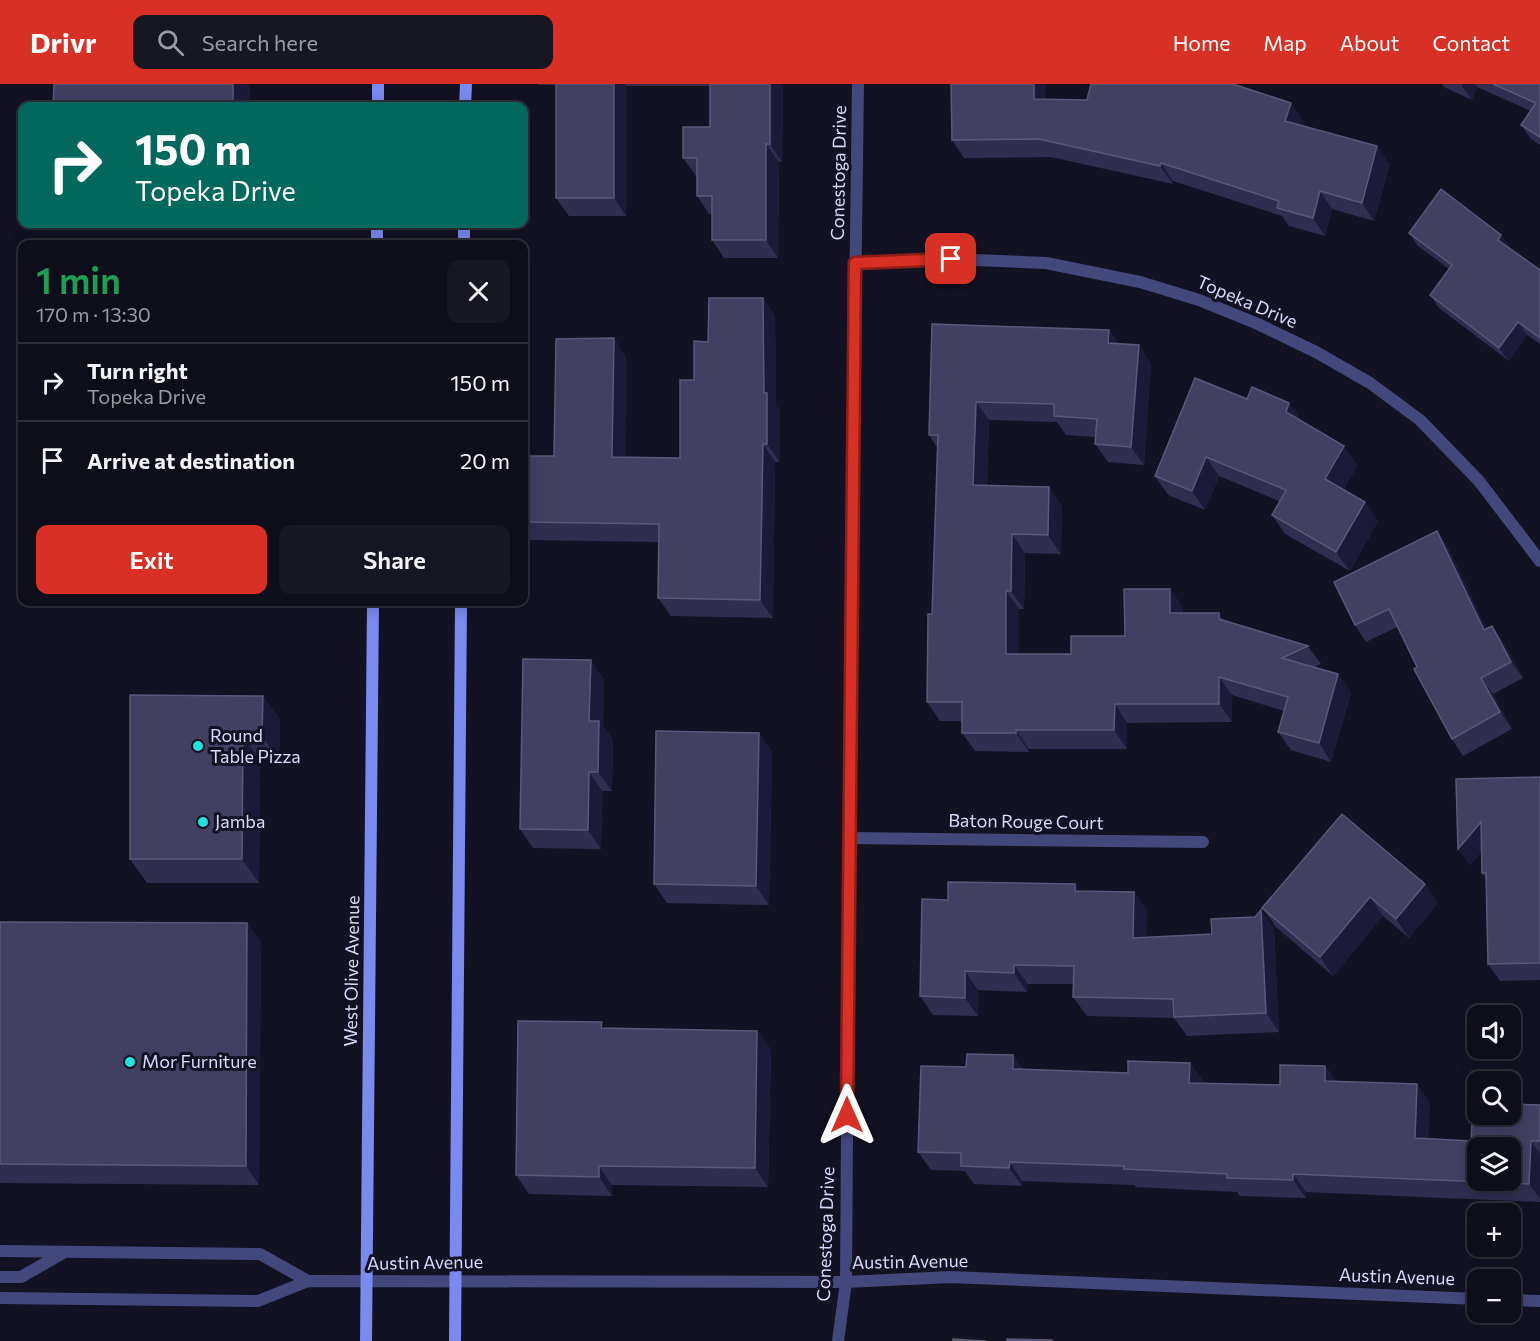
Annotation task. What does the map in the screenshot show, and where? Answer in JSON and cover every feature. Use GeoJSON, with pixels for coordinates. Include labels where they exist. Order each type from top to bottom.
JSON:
{"type":"FeatureCollection","features":[{"type":"Feature","properties":{"kind":"main road"},"geometry":{"type":"LineString","coordinates":[[378,84],[378,102]]}},
{"type":"Feature","properties":{"kind":"main road"},"geometry":{"type":"LineString","coordinates":[[465,102],[466,84]]}},
{"type":"Feature","properties":{"kind":"main road","name":"West Olive Avenue"},"geometry":{"type":"LineString","coordinates":[[366,1341],[373,606]]}},
{"type":"Feature","properties":{"kind":"main road"},"geometry":{"type":"LineString","coordinates":[[455,1341],[461,606]]}},
{"type":"Feature","properties":{"kind":"street","name":"Conestoga Drive"},"geometry":{"type":"LineString","coordinates":[[838,1341],[846,1281],[858,84]]}},
{"type":"Feature","properties":{"kind":"street","name":"Topeka Drive"},"geometry":{"type":"LineString","coordinates":[[855,263],[951,259],[1046,263],[1140,282],[1199,300],[1258,324],[1316,352],[1361,378],[1420,420],[1479,481],[1540,561]]}},
{"type":"Feature","properties":{"kind":"street","name":"Baton Rouge Court"},"geometry":{"type":"LineString","coordinates":[[849,838],[1203,842]]}},
{"type":"Feature","properties":{"kind":"street","name":"Austin Avenue"},"geometry":{"type":"LineString","coordinates":[[0,1251],[260,1254],[308,1281]]}},
{"type":"Feature","properties":{"kind":"street"},"geometry":{"type":"LineString","coordinates":[[0,1277],[21,1277],[64,1252]]}},
{"type":"Feature","properties":{"kind":"street","name":"Austin Avenue"},"geometry":{"type":"LineString","coordinates":[[0,1298],[258,1302],[308,1281],[846,1281],[950,1277],[1467,1299]]}},
{"type":"Feature","properties":{"kind":"street"},"geometry":{"type":"LineString","coordinates":[[1521,1300],[1540,1301]]}},
{"type":"Feature","properties":{"kind":"building"},"geometry":{"type":"Polygon","coordinates":[[[54,84],[233,84],[233,101],[53,102],[54,84]]]}},
{"type":"Feature","properties":{"kind":"building"},"geometry":{"type":"Polygon","coordinates":[[[556,84],[614,84],[614,198],[556,198],[556,84]]]}},
{"type":"Feature","properties":{"kind":"building"},"geometry":{"type":"Polygon","coordinates":[[[710,84],[770,84],[770,144],[766,144],[766,240],[712,240],[712,196],[697,196],[697,158],[683,158],[683,127],[710,127],[710,84]]]}},
{"type":"Feature","properties":{"kind":"building"},"geometry":{"type":"Polygon","coordinates":[[[951,84],[1034,84],[1034,99],[1087,100],[1091,84],[1233,84],[1291,103],[1285,121],[1377,146],[1362,203],[1320,191],[1313,218],[1277,208],[1279,201],[1161,163],[1160,166],[1039,139],[952,140],[951,84]]]}},
{"type":"Feature","properties":{"kind":"building"},"geometry":{"type":"Polygon","coordinates":[[[1493,84],[1540,84],[1540,137],[1521,125],[1536,103],[1493,84]]]}},
{"type":"Feature","properties":{"kind":"building"},"geometry":{"type":"Polygon","coordinates":[[[1441,189],[1501,235],[1498,240],[1540,270],[1540,338],[1518,322],[1499,348],[1430,295],[1452,265],[1409,233],[1441,189]]]}},
{"type":"Feature","properties":{"kind":"building"},"geometry":{"type":"Polygon","coordinates":[[[709,298],[763,298],[767,444],[763,444],[760,600],[658,598],[659,524],[528,522],[528,456],[554,456],[556,339],[614,338],[612,457],[680,458],[680,380],[694,380],[694,341],[708,342],[709,298]]]}},
{"type":"Feature","properties":{"kind":"building"},"geometry":{"type":"Polygon","coordinates":[[[932,324],[1109,330],[1108,343],[1139,345],[1131,447],[1095,444],[1097,419],[1054,416],[1054,404],[976,402],[973,485],[1049,487],[1048,535],[1012,534],[1011,591],[1006,591],[1006,654],[1071,654],[1071,636],[1125,636],[1124,589],[1170,589],[1170,613],[1219,613],[1219,619],[1308,646],[1282,658],[1338,674],[1319,743],[1278,732],[1288,697],[1219,677],[1219,704],[1115,704],[1114,730],[1016,730],[1016,733],[962,733],[962,702],[927,702],[928,614],[932,614],[938,435],[929,435],[932,324]]]}},
{"type":"Feature","properties":{"kind":"building"},"geometry":{"type":"Polygon","coordinates":[[[1195,378],[1247,399],[1252,387],[1289,403],[1286,412],[1344,446],[1325,479],[1365,502],[1336,552],[1272,515],[1286,490],[1206,457],[1192,491],[1155,476],[1195,378]]]}},
{"type":"Feature","properties":{"kind":"building"},"geometry":{"type":"Polygon","coordinates":[[[1437,531],[1484,630],[1492,626],[1511,662],[1481,678],[1500,712],[1452,739],[1414,669],[1417,667],[1389,609],[1355,625],[1334,582],[1437,531]]]}},
{"type":"Feature","properties":{"kind":"building"},"geometry":{"type":"Polygon","coordinates":[[[523,659],[591,660],[589,721],[599,721],[598,772],[589,772],[588,830],[520,829],[523,659]]]}},
{"type":"Feature","properties":{"kind":"building","name":"Jamba"},"geometry":{"type":"Polygon","coordinates":[[[130,695],[263,696],[262,736],[243,736],[242,859],[130,859],[130,695]]]}},
{"type":"Feature","properties":{"kind":"building"},"geometry":{"type":"Polygon","coordinates":[[[656,731],[759,733],[756,886],[654,884],[656,731]]]}},
{"type":"Feature","properties":{"kind":"building"},"geometry":{"type":"Polygon","coordinates":[[[1540,777],[1540,963],[1488,964],[1486,873],[1482,873],[1481,822],[1458,849],[1456,779],[1540,777]]]}},
{"type":"Feature","properties":{"kind":"building"},"geometry":{"type":"Polygon","coordinates":[[[1342,814],[1425,884],[1396,919],[1370,897],[1320,957],[1262,908],[1342,814]]]}},
{"type":"Feature","properties":{"kind":"building"},"geometry":{"type":"Polygon","coordinates":[[[948,882],[1075,884],[1075,891],[1134,892],[1133,938],[1212,934],[1211,919],[1255,917],[1261,910],[1266,1013],[1174,1017],[1173,999],[1073,997],[1074,966],[1014,965],[1014,973],[965,971],[965,998],[920,996],[922,899],[948,900],[948,882]]]}},
{"type":"Feature","properties":{"kind":"building","name":"Mor Furniture"},"geometry":{"type":"Polygon","coordinates":[[[0,922],[247,923],[246,1166],[0,1164],[0,922]]]}},
{"type":"Feature","properties":{"kind":"building"},"geometry":{"type":"Polygon","coordinates":[[[518,1021],[602,1022],[601,1028],[757,1031],[755,1168],[599,1166],[599,1177],[516,1175],[518,1021]]]}},
{"type":"Feature","properties":{"kind":"building"},"geometry":{"type":"Polygon","coordinates":[[[967,1054],[1013,1055],[1013,1069],[1128,1073],[1128,1061],[1190,1063],[1189,1083],[1280,1085],[1280,1065],[1325,1066],[1325,1081],[1417,1084],[1415,1138],[1467,1141],[1467,1181],[1293,1174],[1293,1180],[1227,1178],[1227,1174],[1124,1169],[1124,1166],[1010,1162],[1009,1168],[961,1166],[961,1153],[918,1152],[921,1066],[966,1067],[967,1054]]]}},
{"type":"Feature","properties":{"kind":"building"},"geometry":{"type":"Polygon","coordinates":[[[1521,1104],[1540,1105],[1540,1141],[1531,1141],[1529,1184],[1521,1184],[1521,1137],[1471,1137],[1472,1125],[1521,1125],[1521,1104]]]}},
{"type":"Feature","properties":{"kind":"building"},"geometry":{"type":"Polygon","coordinates":[[[953,1339],[986,1341],[953,1341],[953,1339]]]}},
{"type":"Feature","properties":{"kind":"building"},"geometry":{"type":"Polygon","coordinates":[[[1007,1339],[1052,1340],[1052,1341],[1007,1341],[1007,1339]]]}},
{"type":"Feature","properties":{"kind":"place","name":"Round Table Pizza"},"geometry":{"type":"Point","coordinates":[198,746]}},
{"type":"Feature","properties":{"kind":"place","name":"Jamba"},"geometry":{"type":"Point","coordinates":[203,822]}},
{"type":"Feature","properties":{"kind":"place","name":"Mor Furniture"},"geometry":{"type":"Point","coordinates":[130,1062]}},
{"type":"Feature","properties":{"kind":"route"},"geometry":{"type":"LineString","coordinates":[[847,1115],[855,263],[951,259]]}}]}
